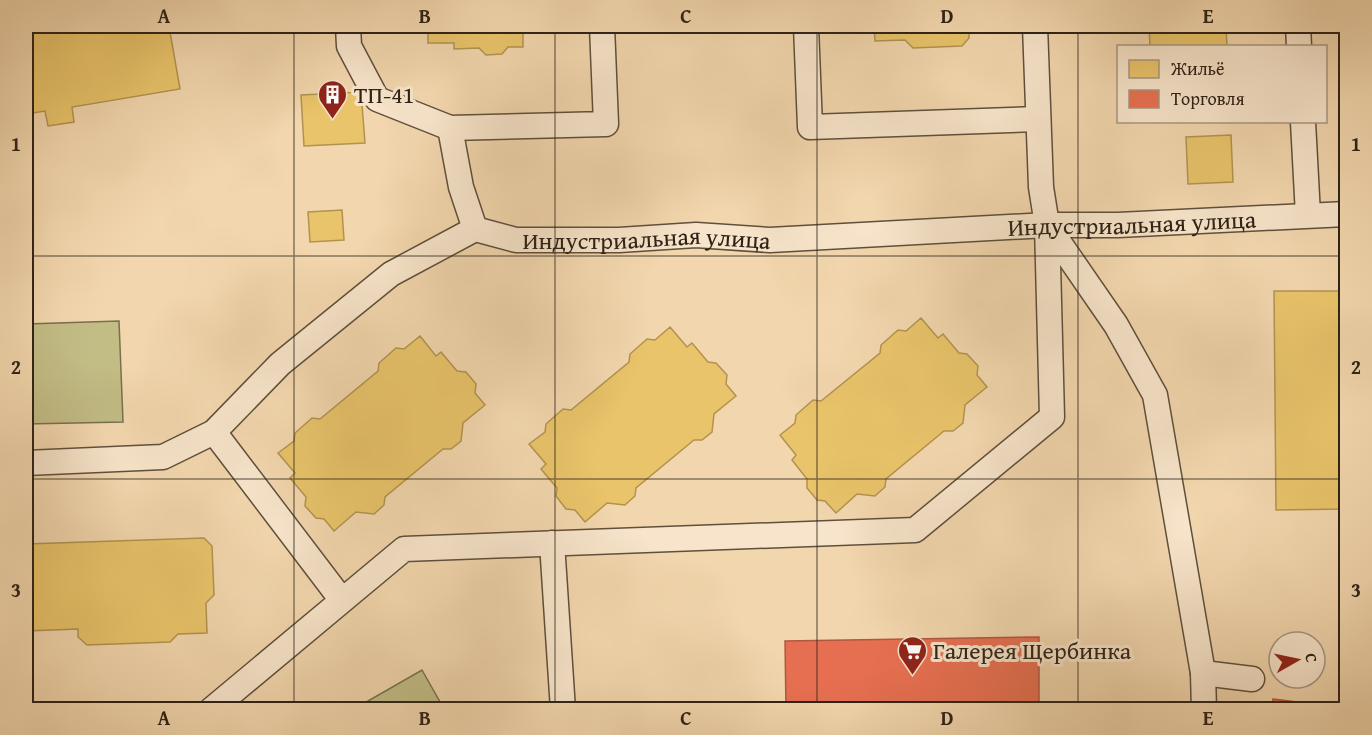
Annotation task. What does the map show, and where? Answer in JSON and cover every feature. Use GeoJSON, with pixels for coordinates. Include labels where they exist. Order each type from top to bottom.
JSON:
{"type":"FeatureCollection","features":[{"type":"Feature","properties":{"kind":"lane"},"geometry":{"type":"LineString","coordinates":[[348,26],[349,46],[377,99],[450,128],[606,124],[602,26]]}},
{"type":"Feature","properties":{"kind":"lane"},"geometry":{"type":"LineString","coordinates":[[806,26],[810,127],[1038,119]]}},
{"type":"Feature","properties":{"kind":"lane"},"geometry":{"type":"LineString","coordinates":[[211,710],[341,599],[404,549],[915,530],[1052,417],[1047,225],[1041,187],[1035,26]]}},
{"type":"Feature","properties":{"kind":"lane"},"geometry":{"type":"LineString","coordinates":[[1298,26],[1299,45]]}},
{"type":"Feature","properties":{"kind":"lane"},"geometry":{"type":"LineString","coordinates":[[1303,123],[1308,215]]}},
{"type":"Feature","properties":{"kind":"lane"},"geometry":{"type":"LineString","coordinates":[[26,464],[163,457],[214,432],[280,364],[391,274],[475,229],[461,187],[450,128]]}},
{"type":"Feature","properties":{"kind":"lane","name":"Индустриальная улица"},"geometry":{"type":"LineString","coordinates":[[475,229],[516,240],[619,240],[696,235],[770,240],[1047,225],[1118,225],[1347,214]]}},
{"type":"Feature","properties":{"kind":"lane"},"geometry":{"type":"LineString","coordinates":[[1047,225],[1116,325],[1155,395],[1203,673],[1203,710]]}},
{"type":"Feature","properties":{"kind":"lane"},"geometry":{"type":"LineString","coordinates":[[214,432],[341,599]]}},
{"type":"Feature","properties":{"kind":"lane"},"geometry":{"type":"LineString","coordinates":[[552,543],[563,710]]}},
{"type":"Feature","properties":{"kind":"lane"},"geometry":{"type":"LineString","coordinates":[[1203,673],[1252,680]]}},
{"type":"Feature","properties":{"kind":"shaded area"},"geometry":{"type":"Polygon","coordinates":[[[119,321],[123,422],[26,424],[26,324],[119,321]]]}},
{"type":"Feature","properties":{"kind":"shaded area"},"geometry":{"type":"Polygon","coordinates":[[[422,670],[444,709],[354,709],[422,670]]]}},
{"type":"Feature","properties":{"kind":"building: Жильё"},"geometry":{"type":"Polygon","coordinates":[[[26,26],[96,26],[96,30],[122,26],[169,26],[180,89],[72,107],[74,122],[48,126],[45,111],[26,114],[26,26]]]}},
{"type":"Feature","properties":{"kind":"building: Жильё"},"geometry":{"type":"Polygon","coordinates":[[[428,26],[523,26],[523,47],[508,47],[502,54],[486,55],[479,48],[454,49],[454,43],[428,43],[428,26]]]}},
{"type":"Feature","properties":{"kind":"building: Жильё"},"geometry":{"type":"Polygon","coordinates":[[[874,26],[969,26],[969,38],[962,46],[913,48],[905,40],[875,41],[874,26]]]}},
{"type":"Feature","properties":{"kind":"building: Жильё"},"geometry":{"type":"Polygon","coordinates":[[[1149,26],[1226,26],[1227,45],[1150,45],[1149,26]]]}},
{"type":"Feature","properties":{"kind":"building: Жильё","name":"ТП-41"},"geometry":{"type":"Polygon","coordinates":[[[361,92],[365,143],[304,146],[301,95],[361,92]]]}},
{"type":"Feature","properties":{"kind":"building: Жильё"},"geometry":{"type":"Polygon","coordinates":[[[1231,135],[1233,182],[1188,184],[1186,137],[1231,135]]]}},
{"type":"Feature","properties":{"kind":"building: Жильё"},"geometry":{"type":"Polygon","coordinates":[[[342,210],[344,240],[310,242],[308,212],[342,210]]]}},
{"type":"Feature","properties":{"kind":"building: Жильё"},"geometry":{"type":"Polygon","coordinates":[[[1274,291],[1346,291],[1346,509],[1276,510],[1274,291]]]}},
{"type":"Feature","properties":{"kind":"building: Жильё"},"geometry":{"type":"Polygon","coordinates":[[[921,318],[938,338],[943,334],[959,353],[967,354],[978,366],[977,375],[987,387],[965,405],[963,423],[953,431],[944,431],[886,479],[885,487],[875,496],[857,494],[836,513],[825,501],[817,500],[807,488],[807,479],[792,460],[796,455],[780,435],[795,423],[796,415],[813,400],[821,401],[880,353],[881,345],[898,330],[906,331],[921,318]]]}},
{"type":"Feature","properties":{"kind":"building: Жильё"},"geometry":{"type":"Polygon","coordinates":[[[670,327],[687,347],[692,343],[708,362],[716,363],[727,375],[726,384],[736,396],[714,414],[712,432],[702,440],[694,440],[636,488],[635,496],[625,505],[607,503],[585,522],[575,510],[566,509],[556,496],[557,488],[541,469],[546,464],[529,444],[545,432],[546,424],[563,409],[571,410],[629,362],[630,354],[647,339],[655,340],[670,327]]]}},
{"type":"Feature","properties":{"kind":"building: Жильё"},"geometry":{"type":"Polygon","coordinates":[[[420,336],[436,356],[441,352],[457,371],[466,372],[476,384],[475,393],[485,405],[463,423],[461,441],[451,449],[443,449],[385,497],[384,505],[374,514],[356,512],[334,531],[324,519],[316,518],[305,506],[306,497],[290,478],[295,473],[278,453],[294,441],[295,433],[312,418],[320,419],[378,371],[379,363],[396,348],[404,349],[420,336]]]}},
{"type":"Feature","properties":{"kind":"building: Жильё"},"geometry":{"type":"Polygon","coordinates":[[[204,538],[212,546],[214,595],[206,603],[207,633],[178,634],[170,642],[87,645],[78,637],[78,629],[26,631],[26,544],[204,538]]]}},
{"type":"Feature","properties":{"kind":"building: Торговля","name":"Галерея Щербинка"},"geometry":{"type":"Polygon","coordinates":[[[1039,637],[1039,710],[786,710],[785,641],[1039,637]]]}},
{"type":"Feature","properties":{"kind":"building: Торговля"},"geometry":{"type":"Polygon","coordinates":[[[1273,699],[1346,708],[1346,710],[1272,710],[1273,699]]]}},
{"type":"Feature","properties":{"kind":"place","name":"ТП-41"},"geometry":{"type":"Point","coordinates":[333,120]}},
{"type":"Feature","properties":{"kind":"place","name":"Галерея Щербинка"},"geometry":{"type":"Point","coordinates":[912,676]}}]}
